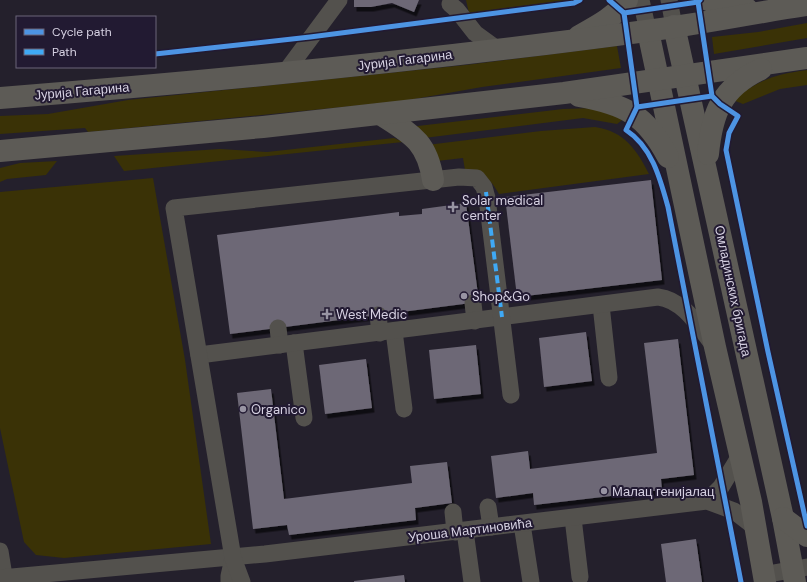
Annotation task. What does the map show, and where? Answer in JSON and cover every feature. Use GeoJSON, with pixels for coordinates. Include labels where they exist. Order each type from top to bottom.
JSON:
{"type":"FeatureCollection","features":[{"type":"Feature","properties":{"kind":"main road"},"geometry":{"type":"LineString","coordinates":[[573,40],[611,16],[620,9],[627,0]]}},
{"type":"Feature","properties":{"kind":"main road"},"geometry":{"type":"LineString","coordinates":[[708,0],[738,8],[780,9]]}},
{"type":"Feature","properties":{"kind":"main road","name":"Јурија Гагарина"},"geometry":{"type":"LineString","coordinates":[[6,97],[284,74],[648,31],[807,5]]}},
{"type":"Feature","properties":{"kind":"main road","name":"Омладинских бригада"},"geometry":{"type":"LineString","coordinates":[[674,26],[783,518],[798,573]]}},
{"type":"Feature","properties":{"kind":"main road"},"geometry":{"type":"LineString","coordinates":[[648,31],[715,347],[741,454],[756,528],[764,578]]}},
{"type":"Feature","properties":{"kind":"main road"},"geometry":{"type":"LineString","coordinates":[[0,151],[256,128],[564,93],[807,58]]}},
{"type":"Feature","properties":{"kind":"main road"},"geometry":{"type":"LineString","coordinates":[[706,168],[710,137],[720,104],[732,87],[744,78],[760,69],[777,63]]}},
{"type":"Feature","properties":{"kind":"main road"},"geometry":{"type":"LineString","coordinates":[[564,93],[611,103],[634,113],[653,131],[678,174]]}},
{"type":"Feature","properties":{"kind":"main road"},"geometry":{"type":"LineString","coordinates":[[380,114],[420,142],[428,156],[433,180]]}},
{"type":"Feature","properties":{"kind":"main road"},"geometry":{"type":"LineString","coordinates":[[0,158],[26,149]]}},
{"type":"Feature","properties":{"kind":"main road"},"geometry":{"type":"LineString","coordinates":[[783,518],[807,536]]}},
{"type":"Feature","properties":{"kind":"street"},"geometry":{"type":"LineString","coordinates":[[284,74],[339,0]]}},
{"type":"Feature","properties":{"kind":"street"},"geometry":{"type":"LineString","coordinates":[[641,0],[648,31]]}},
{"type":"Feature","properties":{"kind":"street","name":"Омладинских бригада"},"geometry":{"type":"LineString","coordinates":[[669,0],[674,26]]}},
{"type":"Feature","properties":{"kind":"street"},"geometry":{"type":"LineString","coordinates":[[450,4],[457,10],[475,33],[497,49]]}},
{"type":"Feature","properties":{"kind":"street"},"geometry":{"type":"LineString","coordinates":[[242,582],[233,558],[174,208],[433,180],[469,177],[477,178],[482,182],[487,198],[512,395]]}},
{"type":"Feature","properties":{"kind":"street"},"geometry":{"type":"LineString","coordinates":[[199,355],[658,297],[669,299],[687,312],[715,347]]}},
{"type":"Feature","properties":{"kind":"street"},"geometry":{"type":"LineString","coordinates":[[473,303],[475,321]]}},
{"type":"Feature","properties":{"kind":"street"},"geometry":{"type":"LineString","coordinates":[[601,305],[610,378]]}},
{"type":"Feature","properties":{"kind":"street"},"geometry":{"type":"LineString","coordinates":[[378,315],[387,332],[404,409]]}},
{"type":"Feature","properties":{"kind":"street"},"geometry":{"type":"LineString","coordinates":[[278,328],[287,344],[304,418]]}},
{"type":"Feature","properties":{"kind":"street"},"geometry":{"type":"LineString","coordinates":[[707,501],[721,487],[741,454]]}},
{"type":"Feature","properties":{"kind":"street","name":"Уроша Мартиновића"},"geometry":{"type":"LineString","coordinates":[[3,579],[233,558],[707,501],[734,511],[756,528]]}},
{"type":"Feature","properties":{"kind":"street"},"geometry":{"type":"LineString","coordinates":[[488,508],[491,527]]}},
{"type":"Feature","properties":{"kind":"street"},"geometry":{"type":"LineString","coordinates":[[453,512],[460,531],[472,582]]}},
{"type":"Feature","properties":{"kind":"street"},"geometry":{"type":"LineString","coordinates":[[573,518],[580,577]]}},
{"type":"Feature","properties":{"kind":"street"},"geometry":{"type":"LineString","coordinates":[[522,524],[531,582]]}},
{"type":"Feature","properties":{"kind":"street"},"geometry":{"type":"LineString","coordinates":[[0,551],[3,579]]}},
{"type":"Feature","properties":{"kind":"street"},"geometry":{"type":"LineString","coordinates":[[229,582],[233,558]]}},
{"type":"Feature","properties":{"kind":"street"},"geometry":{"type":"LineString","coordinates":[[764,578],[798,573]]}},
{"type":"Feature","properties":{"kind":"shaded area"},"geometry":{"type":"Polygon","coordinates":[[[466,0],[568,0],[469,13],[466,0]]]}},
{"type":"Feature","properties":{"kind":"shaded area"},"geometry":{"type":"Polygon","coordinates":[[[807,23],[807,38],[714,54],[712,37],[758,32],[807,23]]]}},
{"type":"Feature","properties":{"kind":"shaded area"},"geometry":{"type":"Polygon","coordinates":[[[617,46],[621,68],[482,87],[403,101],[88,132],[85,128],[0,134],[0,116],[48,114],[128,100],[466,65],[617,46]]]}},
{"type":"Feature","properties":{"kind":"shaded area"},"geometry":{"type":"Polygon","coordinates":[[[807,70],[807,85],[780,89],[743,104],[733,100],[752,87],[768,79],[807,70]]]}},
{"type":"Feature","properties":{"kind":"shaded area"},"geometry":{"type":"Polygon","coordinates":[[[596,108],[626,117],[617,124],[583,118],[424,138],[409,127],[563,109],[596,108]]]}},
{"type":"Feature","properties":{"kind":"shaded area"},"geometry":{"type":"Polygon","coordinates":[[[595,127],[605,129],[622,137],[640,157],[649,174],[499,194],[489,180],[481,174],[465,170],[463,158],[437,161],[427,145],[541,131],[595,127]]]}},
{"type":"Feature","properties":{"kind":"shaded area"},"geometry":{"type":"Polygon","coordinates":[[[394,138],[403,142],[124,171],[114,156],[220,149],[267,152],[394,138]]]}},
{"type":"Feature","properties":{"kind":"shaded area"},"geometry":{"type":"Polygon","coordinates":[[[57,161],[46,175],[7,179],[0,182],[0,168],[20,163],[57,161]]]}},
{"type":"Feature","properties":{"kind":"shaded area"},"geometry":{"type":"Polygon","coordinates":[[[153,178],[185,360],[211,544],[64,558],[36,555],[24,542],[0,428],[0,192],[153,178]]]}},
{"type":"Feature","properties":{"kind":"building"},"geometry":{"type":"Polygon","coordinates":[[[354,0],[419,0],[414,12],[392,3],[371,7],[354,7],[354,0]]]}},
{"type":"Feature","properties":{"kind":"building"},"geometry":{"type":"Polygon","coordinates":[[[651,180],[662,280],[517,297],[505,197],[651,180]]]}},
{"type":"Feature","properties":{"kind":"building"},"geometry":{"type":"Polygon","coordinates":[[[466,203],[479,302],[230,334],[217,235],[399,212],[399,216],[422,214],[422,209],[466,203]]]}},
{"type":"Feature","properties":{"kind":"building"},"geometry":{"type":"Polygon","coordinates":[[[586,332],[592,381],[544,387],[539,338],[586,332]]]}},
{"type":"Feature","properties":{"kind":"building"},"geometry":{"type":"Polygon","coordinates":[[[678,339],[694,475],[661,479],[662,490],[534,505],[533,493],[496,498],[491,456],[528,451],[530,469],[657,453],[644,343],[678,339]]]}},
{"type":"Feature","properties":{"kind":"building"},"geometry":{"type":"Polygon","coordinates":[[[476,345],[481,394],[434,399],[429,350],[476,345]]]}},
{"type":"Feature","properties":{"kind":"building"},"geometry":{"type":"Polygon","coordinates":[[[366,359],[372,408],[325,414],[319,365],[366,359]]]}},
{"type":"Feature","properties":{"kind":"building"},"geometry":{"type":"Polygon","coordinates":[[[271,389],[284,499],[412,483],[410,466],[447,462],[452,503],[415,508],[416,520],[289,535],[287,525],[253,529],[237,393],[271,389]]]}},
{"type":"Feature","properties":{"kind":"building"},"geometry":{"type":"Polygon","coordinates":[[[696,539],[702,582],[666,582],[661,544],[696,539]]]}},
{"type":"Feature","properties":{"kind":"building"},"geometry":{"type":"Polygon","coordinates":[[[404,575],[405,582],[354,582],[354,581],[404,575]]]}},
{"type":"Feature","properties":{"kind":"marked path"},"geometry":{"type":"LineString","coordinates":[[486,192],[502,317]]}},
{"type":"Feature","properties":{"kind":"cycle path"},"geometry":{"type":"LineString","coordinates":[[156,54],[310,37],[574,3],[580,0]]}},
{"type":"Feature","properties":{"kind":"cycle path"},"geometry":{"type":"LineString","coordinates":[[609,0],[624,13],[698,2]]}},
{"type":"Feature","properties":{"kind":"cycle path"},"geometry":{"type":"LineString","coordinates":[[700,0],[698,2],[712,96],[720,104],[738,116],[729,133],[726,150],[768,352],[807,526]]}},
{"type":"Feature","properties":{"kind":"cycle path"},"geometry":{"type":"LineString","coordinates":[[624,13],[637,107]]}},
{"type":"Feature","properties":{"kind":"cycle path"},"geometry":{"type":"LineString","coordinates":[[712,96],[637,107],[626,130],[635,137],[649,154],[662,185],[668,207],[741,582]]}},
{"type":"Feature","properties":{"kind":"place","name":"Solar medical center"},"geometry":{"type":"Point","coordinates":[453,207]}},
{"type":"Feature","properties":{"kind":"place","name":"Shop&Go"},"geometry":{"type":"Point","coordinates":[464,296]}},
{"type":"Feature","properties":{"kind":"place","name":"West Medic"},"geometry":{"type":"Point","coordinates":[327,314]}},
{"type":"Feature","properties":{"kind":"place","name":"Organico"},"geometry":{"type":"Point","coordinates":[243,409]}},
{"type":"Feature","properties":{"kind":"place","name":"Малац генијалац"},"geometry":{"type":"Point","coordinates":[604,491]}}]}
